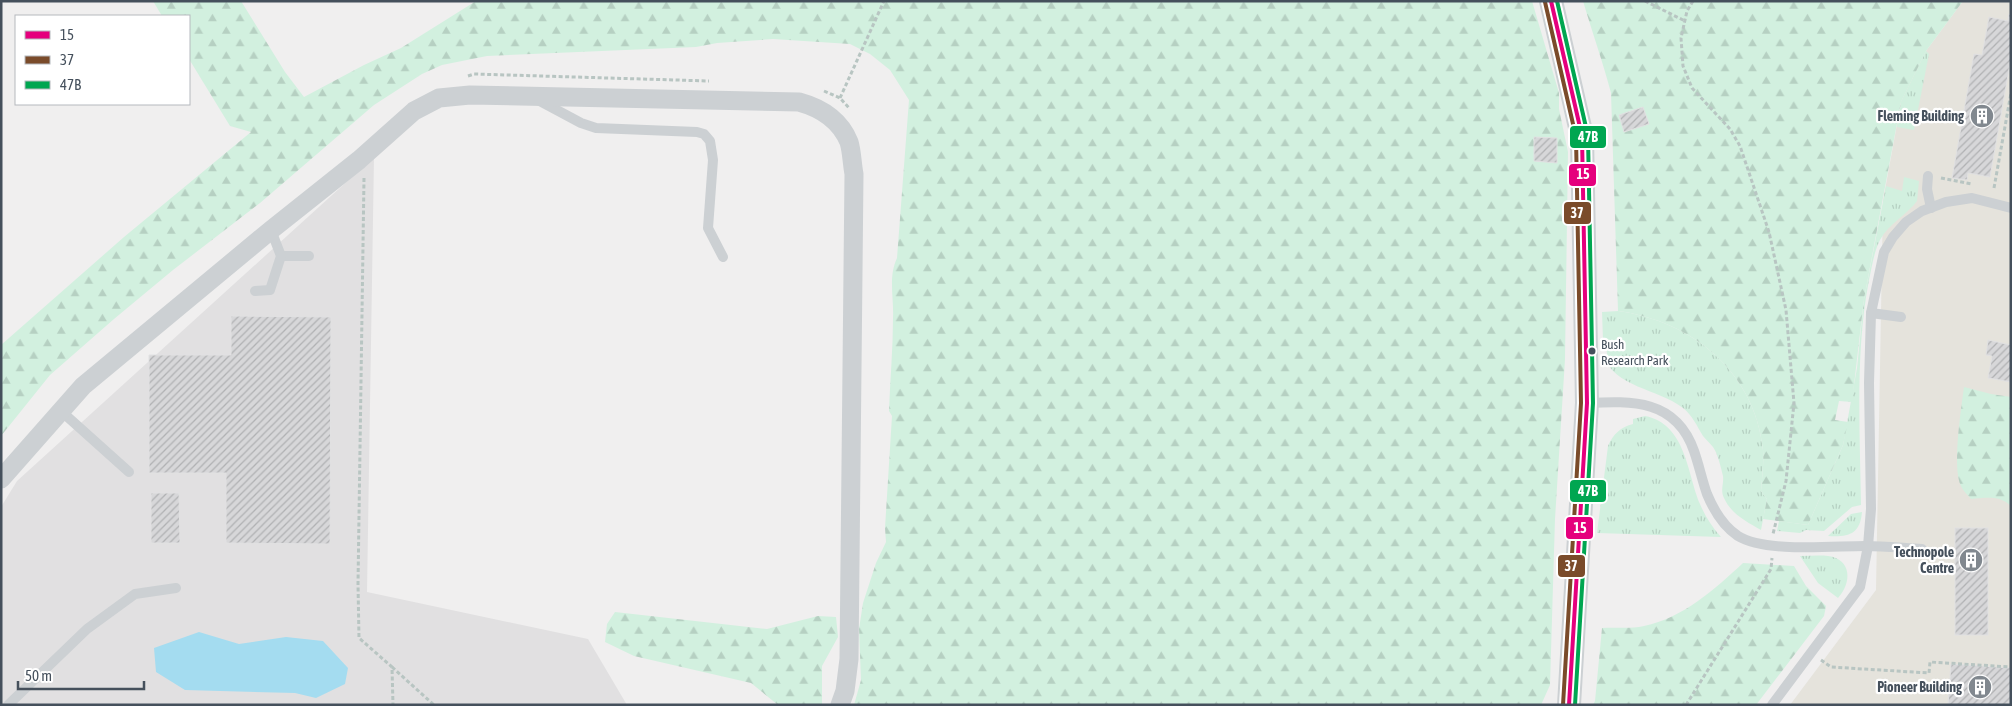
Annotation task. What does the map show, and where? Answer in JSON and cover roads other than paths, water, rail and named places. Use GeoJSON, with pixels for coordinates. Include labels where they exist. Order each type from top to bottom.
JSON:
{"type":"FeatureCollection","features":[{"type":"Feature","properties":{"kind":"street"},"geometry":{"type":"LineString","coordinates":[[1551,1],[1582,136],[1587,403],[1569,705]]}},
{"type":"Feature","properties":{"kind":"street"},"geometry":{"type":"LineString","coordinates":[[1,479],[83,386],[271,230],[359,160],[414,110],[439,98],[470,95],[799,102],[816,107],[835,120],[849,143],[854,174],[849,660],[845,691],[840,705]]}},
{"type":"Feature","properties":{"kind":"lane"},"geometry":{"type":"LineString","coordinates":[[529,96],[581,123],[596,128],[697,132],[704,134],[710,141],[713,160],[708,228],[723,257]]}},
{"type":"Feature","properties":{"kind":"lane"},"geometry":{"type":"LineString","coordinates":[[1928,176],[1927,190],[1931,208]]}},
{"type":"Feature","properties":{"kind":"lane"},"geometry":{"type":"LineString","coordinates":[[1772,705],[1860,587],[1868,546],[1871,509],[1869,383],[1871,313],[1884,252],[1893,237],[1906,222],[1922,211],[1946,202],[1972,198],[2011,208]]}},
{"type":"Feature","properties":{"kind":"lane"},"geometry":{"type":"LineString","coordinates":[[255,291],[270,290],[280,256],[271,230]]}},
{"type":"Feature","properties":{"kind":"lane"},"geometry":{"type":"LineString","coordinates":[[280,256],[309,256]]}},
{"type":"Feature","properties":{"kind":"lane"},"geometry":{"type":"LineString","coordinates":[[1871,313],[1901,317]]}},
{"type":"Feature","properties":{"kind":"lane"},"geometry":{"type":"LineString","coordinates":[[1587,403],[1646,404],[1659,409],[1672,418],[1684,431],[1694,449],[1702,480],[1713,510],[1724,524],[1738,536],[1773,546],[1868,546],[1922,549]]}},
{"type":"Feature","properties":{"kind":"lane"},"geometry":{"type":"LineString","coordinates":[[60,411],[129,472]]}},
{"type":"Feature","properties":{"kind":"lane"},"geometry":{"type":"LineString","coordinates":[[8,705],[87,630],[135,594],[176,588]]}},
{"type":"Feature","properties":{"kind":"water"},"geometry":{"type":"Polygon","coordinates":[[[199,632],[239,644],[286,637],[323,641],[348,668],[345,684],[316,698],[295,693],[185,690],[156,672],[154,648],[199,632]]]}},
{"type":"Feature","properties":{"kind":"place","name":"Fleming Building"},"geometry":{"type":"Point","coordinates":[1982,116]}},
{"type":"Feature","properties":{"kind":"place","name":"Bush Research Park"},"geometry":{"type":"Point","coordinates":[1592,351]}},
{"type":"Feature","properties":{"kind":"place","name":"Technopole Centre"},"geometry":{"type":"Point","coordinates":[1971,560]}},
{"type":"Feature","properties":{"kind":"place","name":"Pioneer Building"},"geometry":{"type":"Point","coordinates":[1980,687]}}]}
